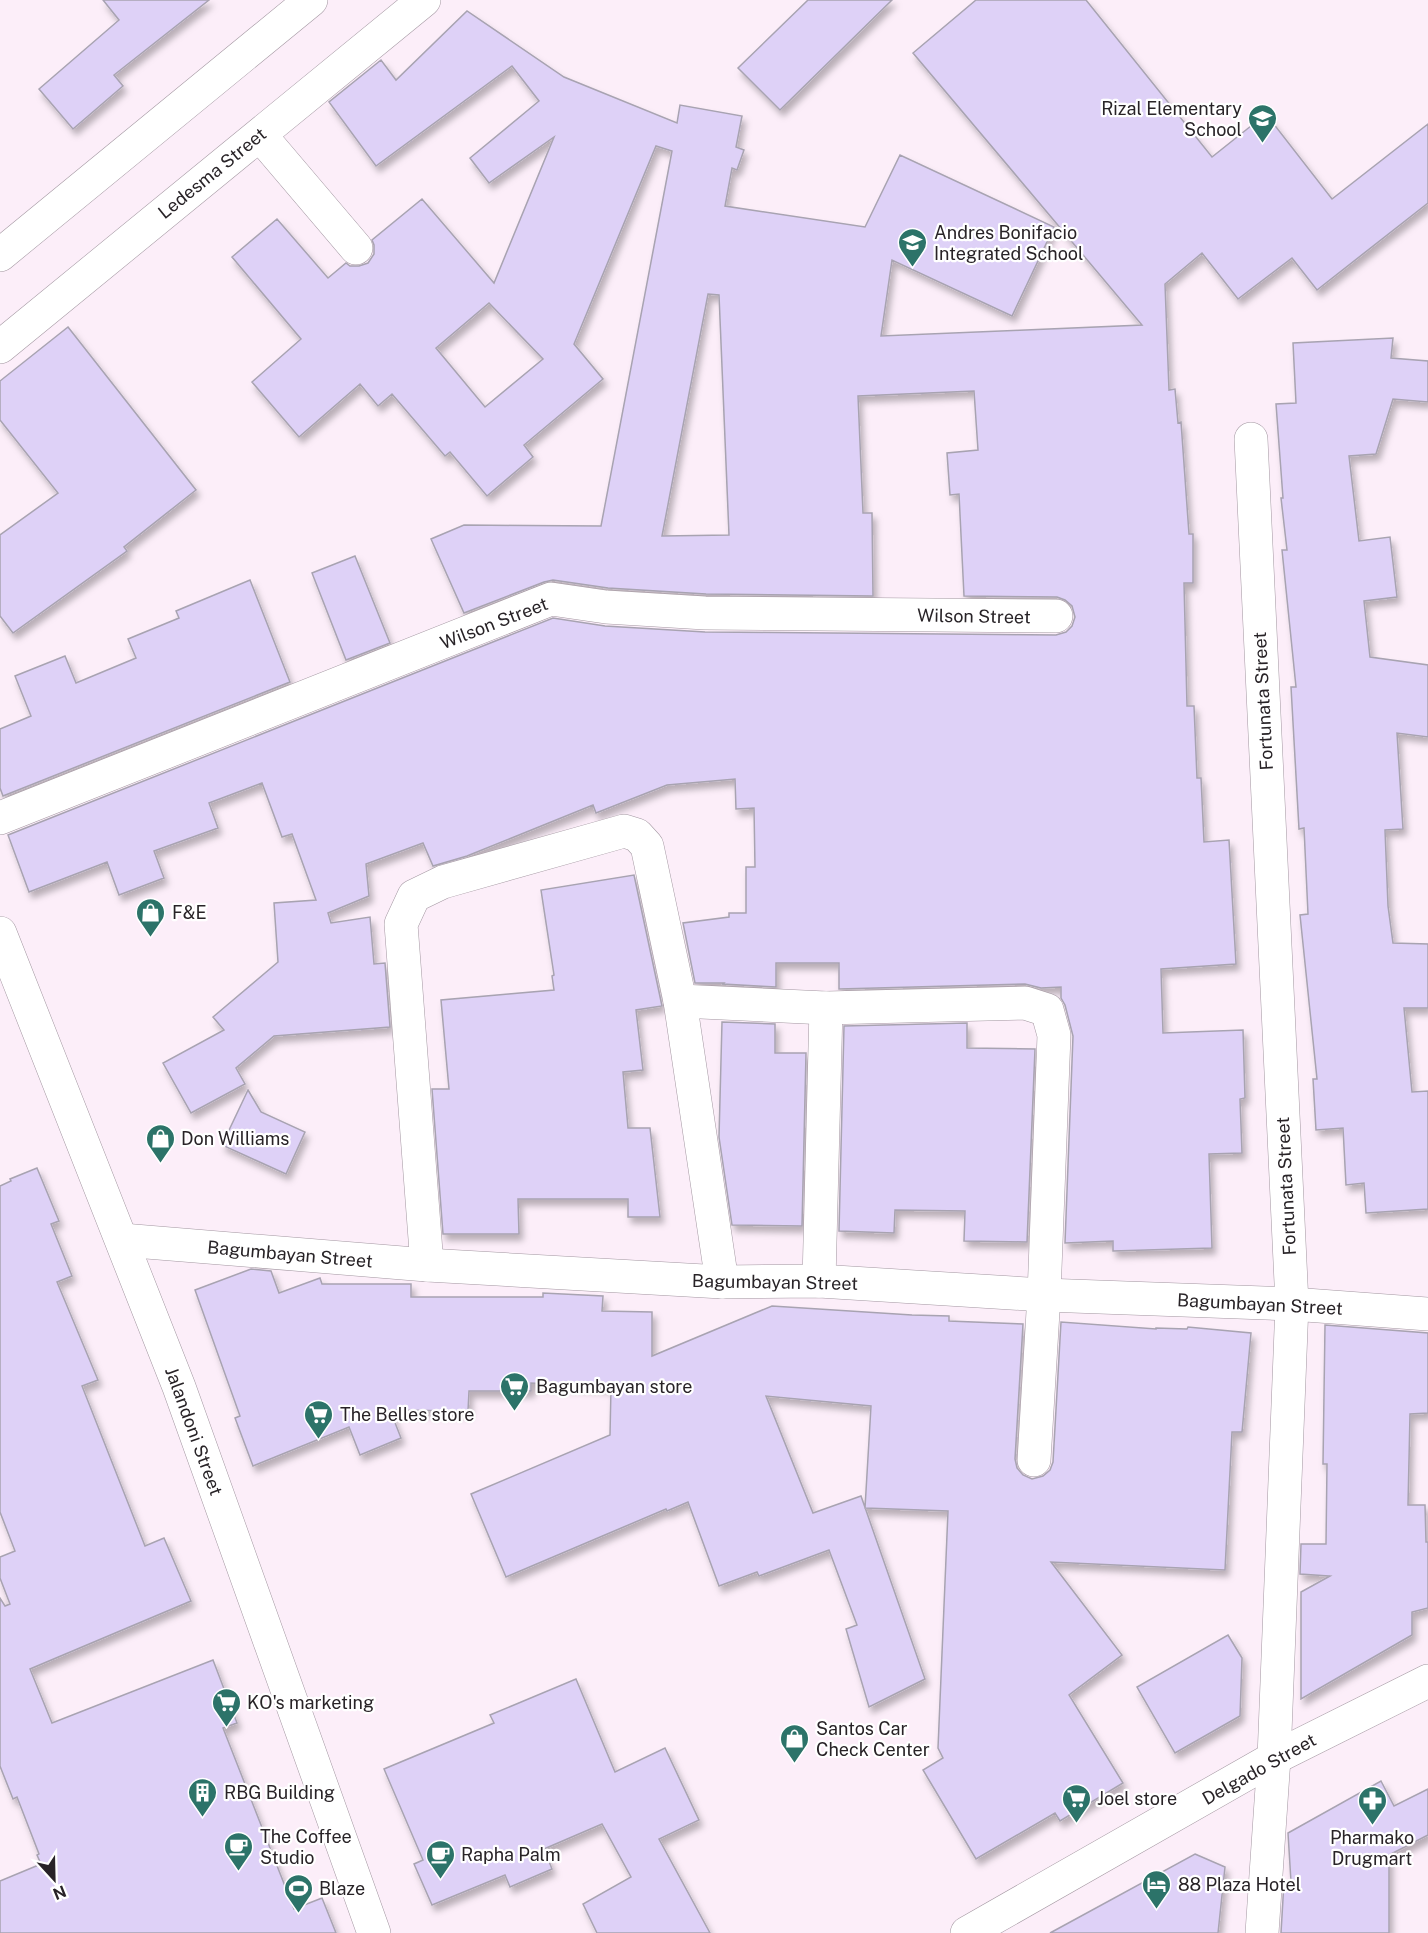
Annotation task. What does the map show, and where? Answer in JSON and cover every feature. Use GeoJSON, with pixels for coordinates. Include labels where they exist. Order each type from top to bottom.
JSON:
{"type":"FeatureCollection","features":[{"type":"Feature","properties":{"kind":"street"},"geometry":{"type":"LineString","coordinates":[[0,255],[312,0]]}},
{"type":"Feature","properties":{"kind":"street","name":"Ledesma Street"},"geometry":{"type":"LineString","coordinates":[[0,347],[424,0]]}},
{"type":"Feature","properties":{"kind":"street"},"geometry":{"type":"LineString","coordinates":[[260,135],[356,248]]}},
{"type":"Feature","properties":{"kind":"street","name":"Fortunata Street"},"geometry":{"type":"LineString","coordinates":[[1251,439],[1292,1304],[1274,1758],[1262,1933]]}},
{"type":"Feature","properties":{"kind":"street","name":"Wilson Street"},"geometry":{"type":"LineString","coordinates":[[0,818],[551,599],[606,607],[705,613],[1056,616]]}},
{"type":"Feature","properties":{"kind":"street"},"geometry":{"type":"LineString","coordinates":[[427,1265],[400,924],[414,896],[442,882],[624,831],[637,836],[647,846],[680,1000],[723,1282]]}},
{"type":"Feature","properties":{"kind":"street","name":"Jalandoni Street"},"geometry":{"type":"LineString","coordinates":[[0,933],[183,1397],[374,1933]]}},
{"type":"Feature","properties":{"kind":"street"},"geometry":{"type":"LineString","coordinates":[[680,1000],[826,1008],[1025,1003],[1047,1010],[1054,1035],[1044,1295],[1034,1460]]}},
{"type":"Feature","properties":{"kind":"street"},"geometry":{"type":"LineString","coordinates":[[819,1281],[826,1008]]}},
{"type":"Feature","properties":{"kind":"street","name":"Bagumbayan Street"},"geometry":{"type":"LineString","coordinates":[[122,1240],[427,1265],[723,1282],[819,1281],[1044,1295],[1292,1304],[1428,1314]]}},
{"type":"Feature","properties":{"kind":"street","name":"Delgado Street"},"geometry":{"type":"LineString","coordinates":[[968,1933],[1274,1758],[1428,1681]]}},
{"type":"Feature","properties":{"kind":"building"},"geometry":{"type":"Polygon","coordinates":[[[103,0],[209,0],[114,75],[123,86],[73,129],[39,89],[119,20],[103,0]]]}},
{"type":"Feature","properties":{"kind":"building"},"geometry":{"type":"Polygon","coordinates":[[[808,0],[892,0],[780,110],[738,68],[808,0]]]}},
{"type":"Feature","properties":{"kind":"building"},"geometry":{"type":"Polygon","coordinates":[[[976,0],[1086,0],[1212,157],[1266,114],[1332,199],[1428,124],[1428,203],[1317,290],[1292,258],[1238,299],[1202,253],[1165,284],[1169,390],[1175,389],[1178,423],[1181,422],[1189,534],[1193,534],[1193,583],[1184,583],[1187,706],[1194,706],[1197,778],[1201,778],[1204,842],[1229,840],[1236,964],[1161,969],[1163,1033],[1243,1030],[1245,1098],[1240,1099],[1242,1153],[1209,1154],[1212,1248],[1113,1251],[1113,1241],[1065,1243],[1073,1036],[1061,998],[1061,987],[1041,988],[1025,984],[839,989],[839,963],[776,963],[776,987],[695,983],[683,923],[729,917],[729,913],[746,913],[746,867],[755,867],[754,808],[736,809],[735,779],[667,785],[596,813],[593,805],[467,856],[433,866],[423,843],[366,864],[369,896],[328,913],[331,923],[370,917],[374,964],[385,963],[390,1027],[274,1036],[236,1068],[245,1084],[191,1113],[163,1063],[224,1030],[213,1017],[278,962],[274,903],[316,900],[292,834],[282,837],[262,783],[209,803],[218,828],[154,851],[164,878],[119,895],[107,862],[29,892],[8,835],[553,618],[605,626],[705,632],[1056,635],[1066,632],[1072,626],[1075,617],[1072,606],[1057,597],[964,596],[959,494],[950,495],[947,453],[978,450],[974,391],[858,396],[863,513],[872,513],[873,596],[706,594],[608,588],[553,580],[464,613],[431,539],[464,525],[601,526],[672,151],[656,146],[574,344],[603,379],[524,445],[533,457],[487,496],[450,452],[445,456],[392,394],[378,406],[360,384],[299,437],[252,382],[301,339],[232,257],[277,219],[328,278],[346,263],[350,266],[359,266],[368,263],[374,254],[372,240],[422,199],[494,283],[554,137],[489,183],[470,158],[539,101],[512,66],[376,166],[329,102],[381,60],[396,80],[467,11],[564,77],[677,123],[680,105],[742,116],[736,147],[744,150],[737,170],[732,168],[725,206],[865,227],[900,155],[1054,227],[1012,316],[892,260],[881,336],[1142,325],[913,53],[976,0]],[[708,294],[662,536],[729,535],[719,295],[708,294]],[[489,303],[436,348],[485,407],[543,359],[489,303]]]}},
{"type":"Feature","properties":{"kind":"building"},"geometry":{"type":"Polygon","coordinates":[[[68,327],[196,490],[124,547],[127,551],[13,633],[0,616],[0,535],[58,493],[0,420],[0,381],[68,327]]]}},
{"type":"Feature","properties":{"kind":"building"},"geometry":{"type":"Polygon","coordinates":[[[1393,338],[1391,358],[1428,361],[1428,402],[1393,399],[1376,454],[1349,456],[1359,541],[1390,537],[1397,597],[1364,601],[1370,657],[1428,665],[1428,737],[1397,733],[1403,829],[1385,830],[1388,906],[1393,943],[1428,944],[1428,1008],[1404,1008],[1412,1092],[1428,1091],[1428,1209],[1366,1213],[1364,1183],[1346,1185],[1343,1128],[1316,1130],[1313,1079],[1317,1079],[1300,915],[1308,914],[1304,828],[1299,829],[1291,687],[1296,687],[1282,550],[1287,550],[1281,498],[1283,498],[1276,404],[1296,403],[1293,343],[1393,338]]]}},
{"type":"Feature","properties":{"kind":"building"},"geometry":{"type":"Polygon","coordinates":[[[355,556],[390,643],[346,660],[312,573],[355,556]]]}},
{"type":"Feature","properties":{"kind":"building"},"geometry":{"type":"Polygon","coordinates":[[[250,580],[290,682],[3,796],[0,788],[0,729],[31,716],[15,676],[65,656],[76,683],[136,658],[128,639],[179,618],[176,611],[250,580]]]}},
{"type":"Feature","properties":{"kind":"building"},"geometry":{"type":"Polygon","coordinates":[[[634,875],[662,1006],[636,1010],[643,1070],[623,1072],[628,1128],[650,1128],[660,1217],[628,1217],[628,1199],[518,1199],[519,1234],[443,1234],[432,1089],[449,1089],[441,1000],[554,990],[552,976],[554,975],[541,890],[634,875]]]}},
{"type":"Feature","properties":{"kind":"building"},"geometry":{"type":"Polygon","coordinates":[[[722,1022],[775,1024],[775,1053],[806,1053],[802,1226],[732,1225],[719,1137],[722,1022]]]}},
{"type":"Feature","properties":{"kind":"building"},"geometry":{"type":"Polygon","coordinates":[[[967,1023],[967,1048],[1035,1049],[1027,1242],[964,1241],[965,1211],[895,1210],[894,1233],[839,1231],[844,1026],[967,1023]]]}},
{"type":"Feature","properties":{"kind":"building"},"geometry":{"type":"Polygon","coordinates":[[[248,1090],[261,1112],[305,1132],[286,1174],[222,1145],[248,1090]]]}},
{"type":"Feature","properties":{"kind":"building"},"geometry":{"type":"Polygon","coordinates":[[[37,1168],[59,1221],[51,1224],[72,1276],[57,1282],[98,1380],[82,1386],[145,1546],[164,1538],[191,1601],[30,1669],[52,1723],[213,1660],[237,1723],[223,1728],[294,1909],[322,1898],[336,1933],[0,1933],[0,1881],[41,1864],[17,1797],[13,1799],[0,1766],[0,1598],[5,1606],[10,1604],[0,1578],[0,1557],[15,1551],[0,1512],[0,1186],[11,1181],[10,1179],[37,1168]]]}},
{"type":"Feature","properties":{"kind":"building"},"geometry":{"type":"Polygon","coordinates":[[[251,1269],[271,1271],[279,1293],[320,1278],[322,1284],[411,1284],[411,1297],[543,1297],[543,1293],[603,1296],[602,1311],[652,1312],[652,1356],[772,1306],[949,1316],[949,1321],[1023,1324],[1015,1459],[1017,1468],[1023,1475],[1032,1479],[1043,1476],[1050,1470],[1053,1462],[1061,1322],[1156,1329],[1187,1329],[1188,1327],[1251,1333],[1242,1432],[1232,1432],[1225,1570],[1051,1562],[1122,1655],[1069,1695],[1123,1783],[1060,1821],[1055,1813],[976,1859],[923,1770],[943,1758],[938,1748],[948,1511],[865,1508],[925,1679],[869,1707],[846,1629],[857,1625],[829,1550],[759,1576],[757,1572],[719,1586],[688,1502],[667,1511],[666,1509],[506,1577],[471,1494],[610,1435],[611,1387],[531,1383],[531,1391],[469,1391],[468,1411],[390,1410],[401,1438],[360,1455],[349,1427],[253,1466],[235,1418],[240,1416],[195,1290],[251,1269]],[[766,1396],[813,1513],[861,1496],[865,1508],[871,1406],[766,1396]]]}},
{"type":"Feature","properties":{"kind":"building"},"geometry":{"type":"Polygon","coordinates":[[[1325,1325],[1428,1333],[1428,1413],[1410,1414],[1408,1505],[1425,1505],[1426,1542],[1428,1542],[1428,1608],[1412,1612],[1412,1635],[1301,1699],[1301,1592],[1330,1576],[1300,1574],[1301,1544],[1326,1544],[1327,1464],[1323,1464],[1325,1325]]]}},
{"type":"Feature","properties":{"kind":"building"},"geometry":{"type":"Polygon","coordinates":[[[1228,1635],[1242,1658],[1240,1716],[1175,1753],[1137,1687],[1228,1635]]]}},
{"type":"Feature","properties":{"kind":"building"},"geometry":{"type":"Polygon","coordinates":[[[576,1679],[615,1772],[665,1748],[699,1820],[659,1839],[710,1933],[597,1933],[583,1904],[631,1877],[602,1824],[544,1849],[552,1869],[510,1887],[505,1875],[432,1905],[414,1864],[423,1860],[384,1769],[494,1723],[490,1715],[576,1679]]]}},
{"type":"Feature","properties":{"kind":"building"},"geometry":{"type":"Polygon","coordinates":[[[1381,1781],[1394,1806],[1428,1789],[1428,1835],[1389,1855],[1389,1933],[1281,1933],[1284,1882],[1291,1882],[1288,1833],[1381,1781]]]}},
{"type":"Feature","properties":{"kind":"building","name":"88 Plaza Hotel"},"geometry":{"type":"Polygon","coordinates":[[[1195,1854],[1225,1867],[1218,1933],[1050,1933],[1195,1854]]]}},
{"type":"Feature","properties":{"kind":"place","name":"Rizal Elementary School"},"geometry":{"type":"Point","coordinates":[1263,144]}},
{"type":"Feature","properties":{"kind":"place","name":"Andres Bonifacio Integrated School"},"geometry":{"type":"Point","coordinates":[913,268]}},
{"type":"Feature","properties":{"kind":"place","name":"F&E"},"geometry":{"type":"Point","coordinates":[151,938]}},
{"type":"Feature","properties":{"kind":"place","name":"Don Williams"},"geometry":{"type":"Point","coordinates":[160,1164]}},
{"type":"Feature","properties":{"kind":"place","name":"Bagumbayan store"},"geometry":{"type":"Point","coordinates":[515,1412]}},
{"type":"Feature","properties":{"kind":"place","name":"The Belles store"},"geometry":{"type":"Point","coordinates":[319,1440]}},
{"type":"Feature","properties":{"kind":"place","name":"KO's marketing"},"geometry":{"type":"Point","coordinates":[226,1728]}},
{"type":"Feature","properties":{"kind":"place","name":"Santos Car Check Center"},"geometry":{"type":"Point","coordinates":[795,1764]}},
{"type":"Feature","properties":{"kind":"place","name":"RBG Building"},"geometry":{"type":"Point","coordinates":[203,1818]}},
{"type":"Feature","properties":{"kind":"place","name":"Joel store"},"geometry":{"type":"Point","coordinates":[1076,1824]}},
{"type":"Feature","properties":{"kind":"place","name":"Pharmako Drugmart"},"geometry":{"type":"Point","coordinates":[1372,1826]}},
{"type":"Feature","properties":{"kind":"place","name":"The Coffee Studio"},"geometry":{"type":"Point","coordinates":[239,1872]}},
{"type":"Feature","properties":{"kind":"place","name":"Rapha Palm"},"geometry":{"type":"Point","coordinates":[440,1880]}},
{"type":"Feature","properties":{"kind":"place","name":"88 Plaza Hotel"},"geometry":{"type":"Point","coordinates":[1157,1910]}},
{"type":"Feature","properties":{"kind":"place","name":"Blaze"},"geometry":{"type":"Point","coordinates":[298,1914]}}]}
